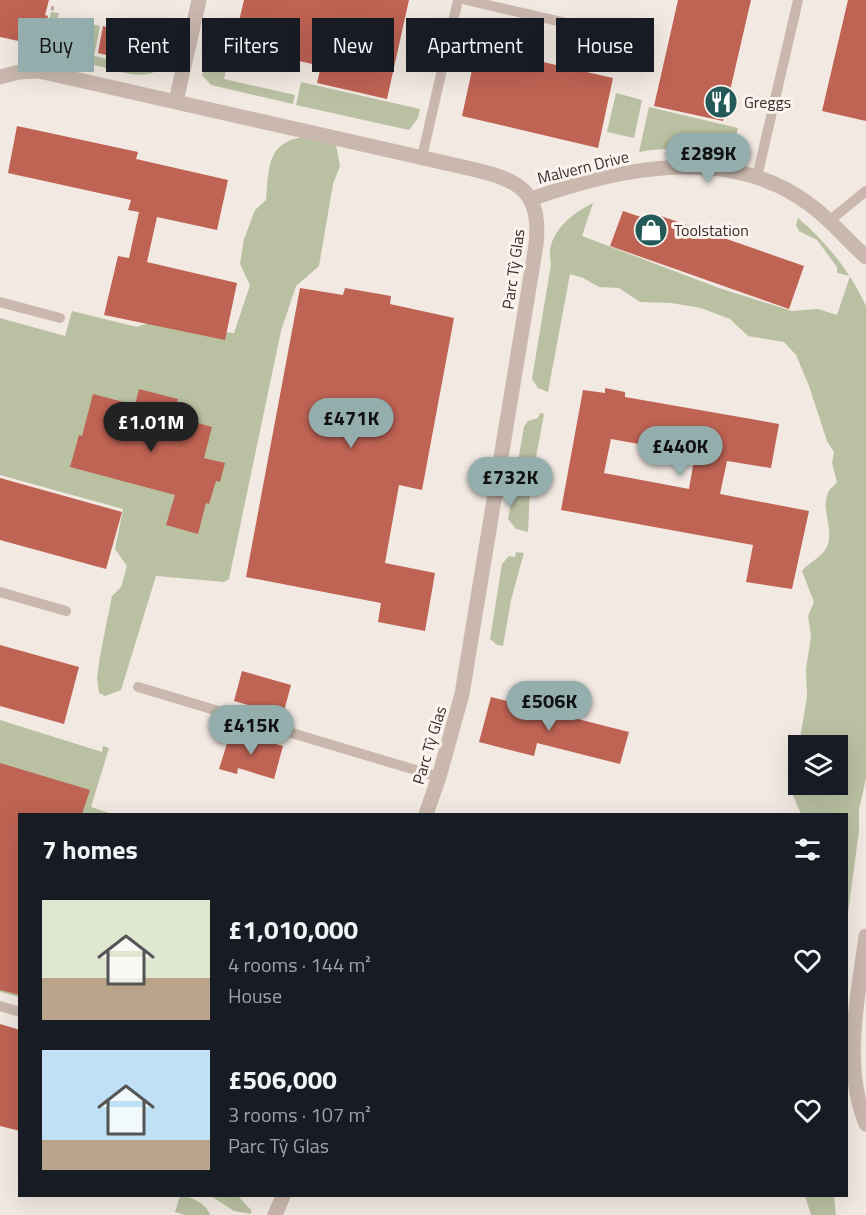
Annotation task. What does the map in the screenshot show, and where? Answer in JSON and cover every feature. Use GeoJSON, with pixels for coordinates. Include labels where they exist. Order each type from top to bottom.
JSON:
{"type":"FeatureCollection","features":[{"type":"Feature","properties":{"kind":"street"},"geometry":{"type":"LineString","coordinates":[[176,102],[199,0]]}},
{"type":"Feature","properties":{"kind":"street"},"geometry":{"type":"LineString","coordinates":[[0,77],[19,72],[39,71],[422,157],[496,175],[518,186],[531,199]]}},
{"type":"Feature","properties":{"kind":"street","name":"Malvern Drive"},"geometry":{"type":"LineString","coordinates":[[531,199],[589,181],[675,167],[715,168],[757,177],[798,196],[830,220],[866,257]]}},
{"type":"Feature","properties":{"kind":"street","name":"Parc Tŷ Glas"},"geometry":{"type":"LineString","coordinates":[[426,813],[462,694],[536,245],[538,224],[531,199]]}},
{"type":"Feature","properties":{"kind":"street"},"geometry":{"type":"LineString","coordinates":[[866,936],[853,1063],[855,1084],[866,1124]]}},
{"type":"Feature","properties":{"kind":"street"},"geometry":{"type":"LineString","coordinates":[[275,1215],[283,1197]]}},
{"type":"Feature","properties":{"kind":"lane"},"geometry":{"type":"LineString","coordinates":[[422,157],[458,0]]}},
{"type":"Feature","properties":{"kind":"lane"},"geometry":{"type":"LineString","coordinates":[[466,0],[556,21]]}},
{"type":"Feature","properties":{"kind":"lane"},"geometry":{"type":"LineString","coordinates":[[757,177],[798,0]]}},
{"type":"Feature","properties":{"kind":"lane"},"geometry":{"type":"LineString","coordinates":[[830,220],[866,190]]}},
{"type":"Feature","properties":{"kind":"lane"},"geometry":{"type":"LineString","coordinates":[[0,302],[60,318]]}},
{"type":"Feature","properties":{"kind":"lane"},"geometry":{"type":"LineString","coordinates":[[0,592],[66,611]]}},
{"type":"Feature","properties":{"kind":"lane"},"geometry":{"type":"LineString","coordinates":[[138,687],[439,777]]}},
{"type":"Feature","properties":{"kind":"lane"},"geometry":{"type":"LineString","coordinates":[[0,1006],[18,1011]]}},
{"type":"Feature","properties":{"kind":"green space"},"geometry":{"type":"Polygon","coordinates":[[[51,12],[59,13],[58,18],[50,18],[51,12]]]}},
{"type":"Feature","properties":{"kind":"green space"},"geometry":{"type":"Polygon","coordinates":[[[94,25],[100,26],[94,56],[94,25]]]}},
{"type":"Feature","properties":{"kind":"green space"},"geometry":{"type":"Polygon","coordinates":[[[94,56],[106,59],[106,68],[94,65],[94,56]]]}},
{"type":"Feature","properties":{"kind":"green space"},"geometry":{"type":"Polygon","coordinates":[[[121,72],[155,72],[136,75],[121,72]]]}},
{"type":"Feature","properties":{"kind":"green space"},"geometry":{"type":"Polygon","coordinates":[[[203,72],[226,72],[224,79],[295,95],[293,104],[211,85],[202,75],[203,72]]]}},
{"type":"Feature","properties":{"kind":"green space"},"geometry":{"type":"Polygon","coordinates":[[[301,82],[420,109],[418,118],[409,130],[296,105],[301,82]]]}},
{"type":"Feature","properties":{"kind":"green space"},"geometry":{"type":"Polygon","coordinates":[[[616,93],[642,100],[634,138],[607,132],[616,93]]]}},
{"type":"Feature","properties":{"kind":"green space"},"geometry":{"type":"Polygon","coordinates":[[[649,107],[738,128],[732,152],[685,148],[639,152],[649,107]]]}},
{"type":"Feature","properties":{"kind":"green space"},"geometry":{"type":"Polygon","coordinates":[[[305,137],[336,145],[340,166],[333,184],[319,266],[296,286],[281,331],[229,579],[224,582],[156,576],[121,690],[105,696],[99,693],[97,678],[112,596],[121,587],[127,566],[115,549],[123,509],[0,475],[0,318],[65,336],[72,311],[137,327],[156,323],[234,333],[250,285],[240,264],[244,239],[255,210],[266,200],[272,158],[283,144],[305,137]]]}},
{"type":"Feature","properties":{"kind":"green space"},"geometry":{"type":"Polygon","coordinates":[[[593,203],[582,236],[719,288],[792,311],[818,309],[837,315],[850,277],[866,306],[866,778],[859,810],[859,831],[848,912],[848,813],[801,813],[793,795],[848,795],[848,735],[801,735],[807,696],[806,669],[811,636],[808,616],[814,602],[802,571],[820,556],[828,544],[826,499],[837,482],[832,463],[834,452],[827,441],[809,386],[796,355],[784,342],[748,336],[730,319],[701,308],[671,303],[640,302],[619,288],[599,287],[570,274],[548,392],[538,388],[532,379],[551,264],[551,244],[561,227],[576,213],[593,203]]]}},
{"type":"Feature","properties":{"kind":"green space"},"geometry":{"type":"Polygon","coordinates":[[[798,218],[819,237],[849,276],[837,273],[837,267],[817,240],[799,231],[796,225],[798,218]]]}},
{"type":"Feature","properties":{"kind":"green space"},"geometry":{"type":"Polygon","coordinates":[[[540,413],[544,414],[530,490],[528,532],[516,529],[508,519],[524,427],[528,421],[538,418],[540,413]]]}},
{"type":"Feature","properties":{"kind":"green space"},"geometry":{"type":"Polygon","coordinates":[[[516,552],[524,553],[511,600],[503,646],[497,645],[490,639],[502,564],[509,556],[515,557],[516,552]]]}},
{"type":"Feature","properties":{"kind":"green space"},"geometry":{"type":"Polygon","coordinates":[[[0,720],[102,752],[103,746],[109,748],[91,807],[109,813],[18,813],[18,997],[0,992],[0,720]]]}},
{"type":"Feature","properties":{"kind":"green space"},"geometry":{"type":"Polygon","coordinates":[[[180,1197],[189,1197],[198,1201],[209,1211],[210,1215],[185,1215],[175,1212],[180,1197]]]}},
{"type":"Feature","properties":{"kind":"green space"},"geometry":{"type":"Polygon","coordinates":[[[213,1197],[239,1197],[251,1210],[251,1214],[234,1211],[213,1197]]]}},
{"type":"Feature","properties":{"kind":"green space"},"geometry":{"type":"Polygon","coordinates":[[[805,1197],[834,1197],[836,1215],[811,1215],[805,1197]]]}},
{"type":"Feature","properties":{"kind":"building"},"geometry":{"type":"Polygon","coordinates":[[[0,0],[49,0],[45,15],[48,18],[18,18],[18,41],[0,37],[0,0]]]}},
{"type":"Feature","properties":{"kind":"building"},"geometry":{"type":"Polygon","coordinates":[[[244,0],[409,0],[394,68],[394,18],[312,18],[312,64],[300,61],[300,18],[240,18],[244,0]]]}},
{"type":"Feature","properties":{"kind":"building"},"geometry":{"type":"Polygon","coordinates":[[[678,0],[751,0],[723,121],[654,106],[678,0]]]}},
{"type":"Feature","properties":{"kind":"building"},"geometry":{"type":"Polygon","coordinates":[[[848,0],[866,0],[866,121],[822,111],[848,0]]]}},
{"type":"Feature","properties":{"kind":"building"},"geometry":{"type":"Polygon","coordinates":[[[103,26],[106,27],[106,55],[98,53],[103,26]]]}},
{"type":"Feature","properties":{"kind":"building"},"geometry":{"type":"Polygon","coordinates":[[[544,62],[556,65],[556,72],[587,72],[613,78],[598,148],[462,116],[472,72],[544,72],[544,62]]]}},
{"type":"Feature","properties":{"kind":"building"},"geometry":{"type":"Polygon","coordinates":[[[320,72],[393,72],[387,99],[317,83],[320,72]]]}},
{"type":"Feature","properties":{"kind":"building"},"geometry":{"type":"Polygon","coordinates":[[[17,126],[138,152],[136,159],[228,180],[217,230],[157,217],[147,262],[237,283],[225,340],[104,315],[118,256],[129,258],[139,212],[128,210],[131,200],[8,173],[17,126]]]}},
{"type":"Feature","properties":{"kind":"building"},"geometry":{"type":"Polygon","coordinates":[[[623,211],[656,222],[658,215],[804,266],[789,309],[610,246],[623,211]]]}},
{"type":"Feature","properties":{"kind":"building"},"geometry":{"type":"Polygon","coordinates":[[[300,288],[343,295],[345,288],[391,296],[390,304],[454,318],[422,490],[399,485],[385,563],[435,573],[425,631],[378,622],[381,603],[246,577],[300,288]]]}},
{"type":"Feature","properties":{"kind":"building"},"geometry":{"type":"Polygon","coordinates":[[[605,388],[625,392],[625,397],[779,424],[771,468],[727,461],[720,494],[809,511],[792,589],[746,582],[753,545],[561,510],[583,390],[605,393],[605,388]],[[611,439],[604,473],[689,489],[695,454],[611,439]]]}},
{"type":"Feature","properties":{"kind":"building"},"geometry":{"type":"Polygon","coordinates":[[[139,389],[178,399],[173,416],[212,427],[204,458],[225,463],[220,482],[216,481],[209,504],[206,503],[198,534],[166,525],[175,495],[70,467],[79,435],[82,436],[93,394],[135,405],[139,389]]]}},
{"type":"Feature","properties":{"kind":"building"},"geometry":{"type":"Polygon","coordinates":[[[0,478],[122,512],[106,569],[0,540],[0,478]]]}},
{"type":"Feature","properties":{"kind":"building"},"geometry":{"type":"Polygon","coordinates":[[[0,645],[79,667],[64,724],[0,706],[0,645]]]}},
{"type":"Feature","properties":{"kind":"building"},"geometry":{"type":"Polygon","coordinates":[[[242,671],[291,685],[283,715],[234,701],[242,671]]]}},
{"type":"Feature","properties":{"kind":"building"},"geometry":{"type":"Polygon","coordinates":[[[491,697],[629,732],[620,764],[537,743],[534,756],[479,742],[491,697]]]}},
{"type":"Feature","properties":{"kind":"building"},"geometry":{"type":"Polygon","coordinates":[[[231,731],[283,746],[274,779],[238,768],[237,774],[219,769],[231,731]]]}},
{"type":"Feature","properties":{"kind":"building"},"geometry":{"type":"Polygon","coordinates":[[[0,763],[90,790],[82,813],[18,813],[18,994],[0,990],[0,763]]]}},
{"type":"Feature","properties":{"kind":"building"},"geometry":{"type":"Polygon","coordinates":[[[0,1024],[18,1029],[18,1130],[0,1126],[0,1024]]]}},
{"type":"Feature","properties":{"kind":"place","name":"Greggs"},"geometry":{"type":"Point","coordinates":[721,102]}},
{"type":"Feature","properties":{"kind":"place","name":"Toolstation"},"geometry":{"type":"Point","coordinates":[651,230]}}]}
